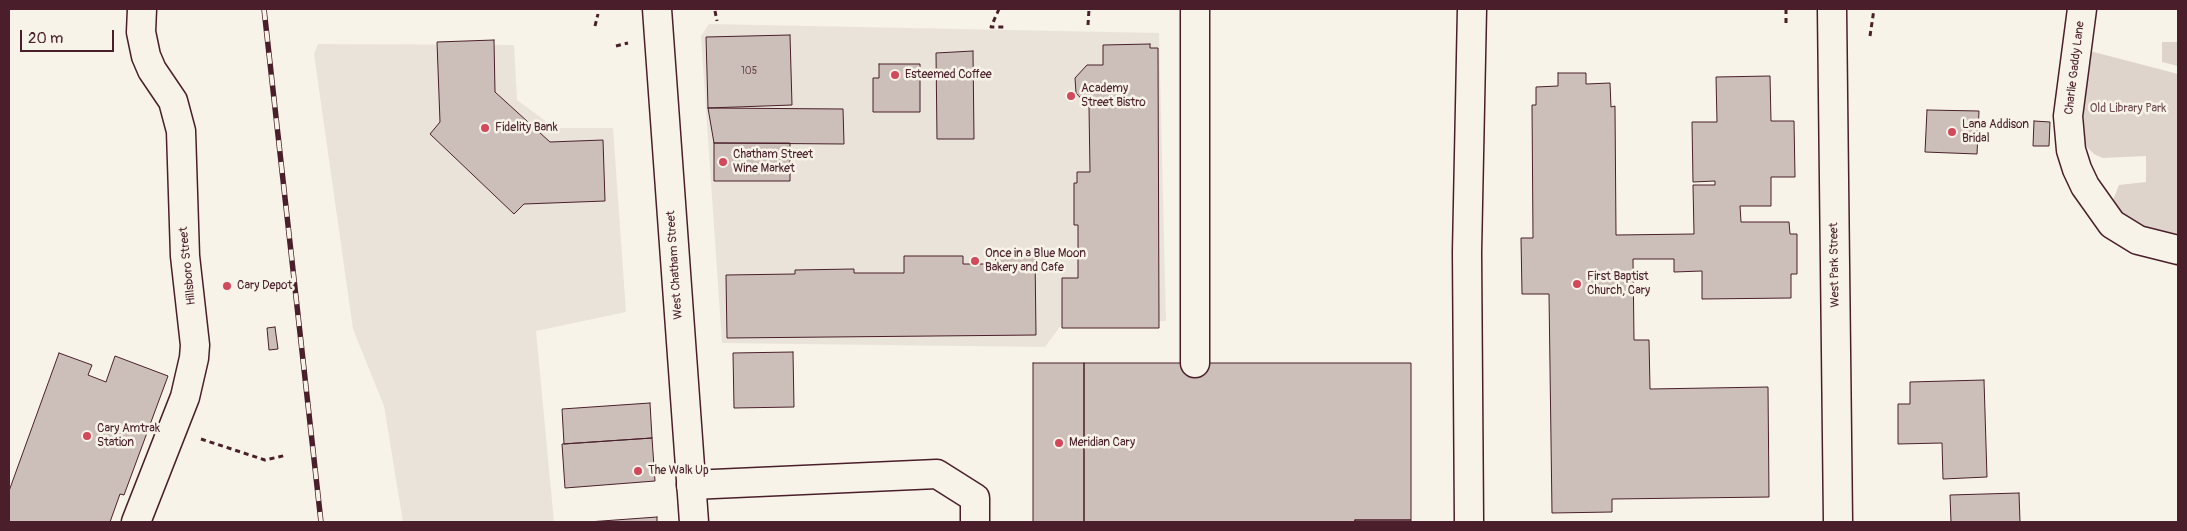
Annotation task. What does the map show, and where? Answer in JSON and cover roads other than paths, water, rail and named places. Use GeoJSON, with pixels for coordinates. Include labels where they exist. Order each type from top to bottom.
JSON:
{"type":"FeatureCollection","features":[{"type":"Feature","properties":{"kind":"street","name":"Hillsboro Street"},"geometry":{"type":"LineString","coordinates":[[136,522],[185,397],[195,345],[185,256],[181,131],[173,101],[152,70],[146,56],[141,32],[142,9]]}},
{"type":"Feature","properties":{"kind":"street","name":"West Chatham Street"},"geometry":{"type":"LineString","coordinates":[[656,9],[694,522]]}},
{"type":"Feature","properties":{"kind":"street"},"geometry":{"type":"LineString","coordinates":[[1195,9],[1195,363]]}},
{"type":"Feature","properties":{"kind":"street"},"geometry":{"type":"LineString","coordinates":[[1469,522],[1467,252],[1472,9]]}},
{"type":"Feature","properties":{"kind":"street","name":"West Park Street"},"geometry":{"type":"LineString","coordinates":[[1832,9],[1838,522]]}},
{"type":"Feature","properties":{"kind":"street","name":"Charlie Gaddy Lane"},"geometry":{"type":"LineString","coordinates":[[2082,9],[2068,116],[2071,150],[2076,169],[2112,224],[2138,240],[2178,250]]}},
{"type":"Feature","properties":{"kind":"street"},"geometry":{"type":"LineString","coordinates":[[691,485],[937,474],[975,498],[975,522]]}},
{"type":"Feature","properties":{"kind":"railway"},"geometry":{"type":"LineString","coordinates":[[264,9],[321,522]]}},
{"type":"Feature","properties":{"kind":"place","name":"Esteemed Coffee"},"geometry":{"type":"Point","coordinates":[895,75]}},
{"type":"Feature","properties":{"kind":"place","name":"Academy Street Bistro"},"geometry":{"type":"Point","coordinates":[1071,96]}},
{"type":"Feature","properties":{"kind":"place","name":"Fidelity Bank"},"geometry":{"type":"Point","coordinates":[485,128]}},
{"type":"Feature","properties":{"kind":"place","name":"Lana Addison Bridal"},"geometry":{"type":"Point","coordinates":[1952,132]}},
{"type":"Feature","properties":{"kind":"place","name":"Chatham Street Wine Market"},"geometry":{"type":"Point","coordinates":[723,162]}},
{"type":"Feature","properties":{"kind":"place","name":"Once in a Blue Moon Bakery and Cafe"},"geometry":{"type":"Point","coordinates":[975,261]}},
{"type":"Feature","properties":{"kind":"place","name":"First Baptist Church, Cary"},"geometry":{"type":"Point","coordinates":[1577,284]}},
{"type":"Feature","properties":{"kind":"place","name":"Cary Depot"},"geometry":{"type":"Point","coordinates":[227,286]}},
{"type":"Feature","properties":{"kind":"place","name":"Cary Amtrak Station"},"geometry":{"type":"Point","coordinates":[87,436]}},
{"type":"Feature","properties":{"kind":"place","name":"Meridian Cary"},"geometry":{"type":"Point","coordinates":[1059,443]}},
{"type":"Feature","properties":{"kind":"place","name":"The Walk Up"},"geometry":{"type":"Point","coordinates":[638,471]}},
{"type":"Feature","properties":{"kind":"park label","name":"Old Library Park"},"geometry":{"type":"Point","coordinates":[2128,109]}}]}
